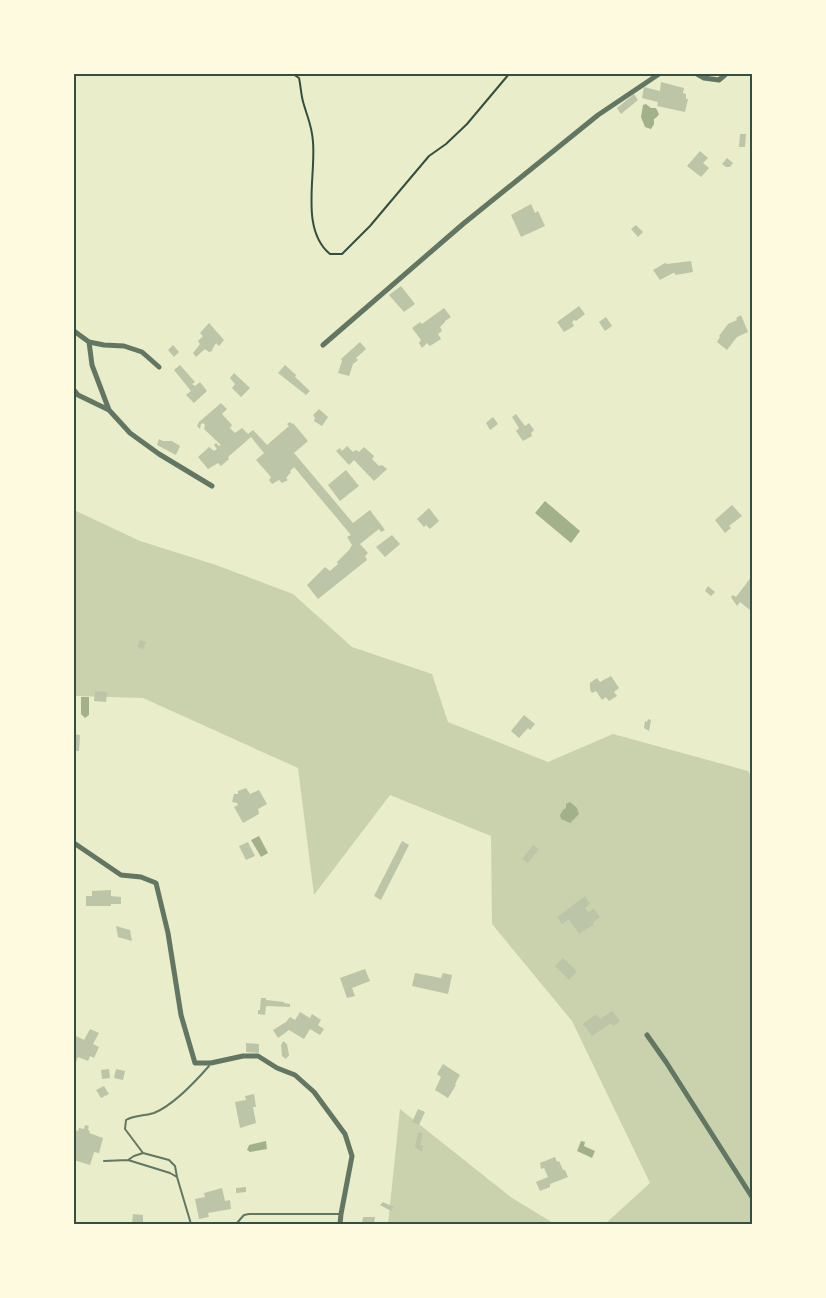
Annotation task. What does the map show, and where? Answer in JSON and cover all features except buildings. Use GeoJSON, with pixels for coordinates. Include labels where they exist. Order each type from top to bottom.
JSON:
{"type":"FeatureCollection","features":[{"type":"Feature","properties":{"kind":"street"},"geometry":{"type":"LineString","coordinates":[[323,345],[481,210],[598,115],[659,74]]}},
{"type":"Feature","properties":{"kind":"street"},"geometry":{"type":"LineString","coordinates":[[697,74],[704,78],[719,80],[726,74]]}},
{"type":"Feature","properties":{"kind":"street"},"geometry":{"type":"LineString","coordinates":[[74,331],[89,342],[124,346],[142,352],[159,367]]}},
{"type":"Feature","properties":{"kind":"street"},"geometry":{"type":"LineString","coordinates":[[89,342],[92,365],[109,410],[129,433],[212,486]]}},
{"type":"Feature","properties":{"kind":"street"},"geometry":{"type":"LineString","coordinates":[[74,390],[78,395],[109,410]]}},
{"type":"Feature","properties":{"kind":"street"},"geometry":{"type":"LineString","coordinates":[[74,843],[121,875],[141,877],[156,883],[168,933],[181,1015],[195,1063],[258,1056],[277,1068],[295,1075],[314,1092],[345,1134],[352,1156],[340,1224]]}},
{"type":"Feature","properties":{"kind":"street"},"geometry":{"type":"LineString","coordinates":[[647,1035],[753,1197]]}},
{"type":"Feature","properties":{"kind":"lane"},"geometry":{"type":"LineString","coordinates":[[143,1153],[125,1129],[126,1120],[130,1117],[154,1113],[169,1104],[188,1088],[211,1063]]}},
{"type":"Feature","properties":{"kind":"lane"},"geometry":{"type":"LineString","coordinates":[[128,1160],[143,1153],[169,1160],[175,1166],[191,1224]]}},
{"type":"Feature","properties":{"kind":"lane"},"geometry":{"type":"LineString","coordinates":[[104,1161],[128,1160],[177,1177]]}},
{"type":"Feature","properties":{"kind":"lane"},"geometry":{"type":"LineString","coordinates":[[236,1224],[244,1215],[249,1214],[340,1214]]}},
{"type":"Feature","properties":{"kind":"path"},"geometry":{"type":"LineString","coordinates":[[293,74],[299,78],[313,141],[312,222],[321,246],[330,254],[342,254],[370,226],[429,156],[446,144],[466,124],[509,74]]}},
{"type":"Feature","properties":{"kind":"shaded area"},"geometry":{"type":"Polygon","coordinates":[[[646,104],[651,108],[656,108],[659,114],[654,119],[651,129],[645,127],[641,117],[643,105],[646,104]]]}},
{"type":"Feature","properties":{"kind":"shaded area"},"geometry":{"type":"Polygon","coordinates":[[[545,501],[580,531],[571,543],[535,513],[545,501]]]}},
{"type":"Feature","properties":{"kind":"shaded area"},"geometry":{"type":"Polygon","coordinates":[[[74,510],[140,541],[216,565],[293,594],[352,647],[432,674],[448,722],[548,762],[613,734],[748,771],[752,778],[752,1224],[605,1224],[650,1183],[572,1021],[492,924],[491,836],[390,795],[314,895],[298,768],[143,698],[74,696],[74,510]]]}},
{"type":"Feature","properties":{"kind":"shaded area"},"geometry":{"type":"Polygon","coordinates":[[[81,697],[89,697],[89,715],[85,718],[81,714],[81,697]]]}},
{"type":"Feature","properties":{"kind":"shaded area"},"geometry":{"type":"Polygon","coordinates":[[[570,802],[577,808],[579,814],[570,823],[561,819],[560,815],[566,808],[566,804],[570,802]]]}},
{"type":"Feature","properties":{"kind":"shaded area"},"geometry":{"type":"Polygon","coordinates":[[[259,836],[268,853],[261,857],[251,840],[259,836]]]}},
{"type":"Feature","properties":{"kind":"shaded area"},"geometry":{"type":"Polygon","coordinates":[[[400,1109],[512,1198],[555,1224],[388,1224],[400,1109]]]}},
{"type":"Feature","properties":{"kind":"shaded area"},"geometry":{"type":"Polygon","coordinates":[[[266,1141],[267,1149],[250,1152],[247,1150],[249,1145],[266,1141]]]}},
{"type":"Feature","properties":{"kind":"shaded area"},"geometry":{"type":"Polygon","coordinates":[[[581,1141],[585,1142],[584,1146],[595,1151],[592,1158],[577,1151],[581,1141]]]}}]}
